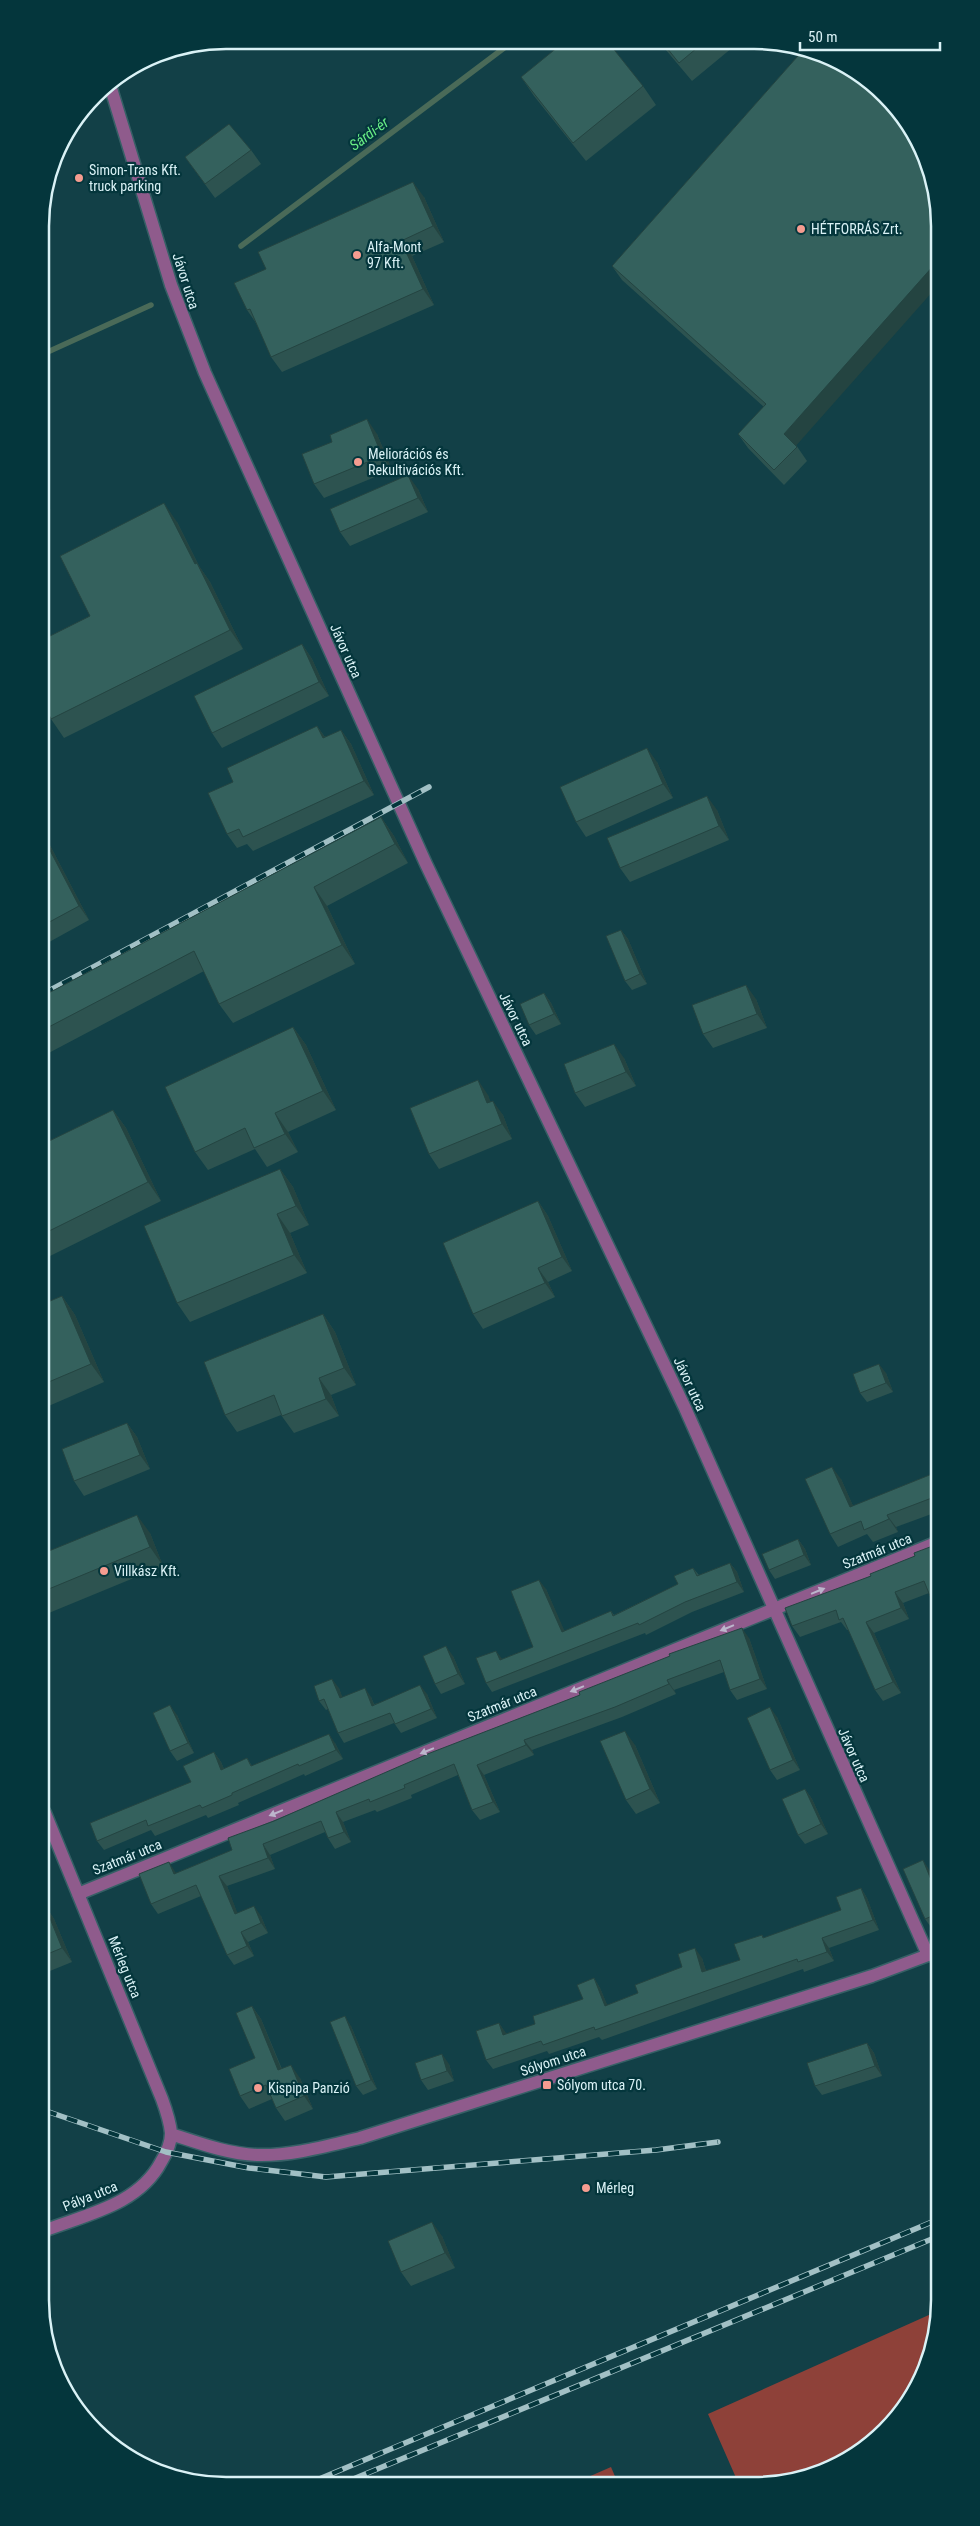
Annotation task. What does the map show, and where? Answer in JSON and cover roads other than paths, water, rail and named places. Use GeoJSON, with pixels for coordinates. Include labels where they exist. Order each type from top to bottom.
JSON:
{"type":"FeatureCollection","features":[{"type":"Feature","properties":{"kind":"street","name":"Jávor utca"},"geometry":{"type":"LineString","coordinates":[[112,91],[171,285],[205,373],[429,872],[685,1408],[772,1609],[931,1949]]}},
{"type":"Feature","properties":{"kind":"street","name":"Szatmár utca"},"geometry":{"type":"LineString","coordinates":[[78,1894],[931,1545]]}},
{"type":"Feature","properties":{"kind":"street","name":"Mérleg utca"},"geometry":{"type":"LineString","coordinates":[[49,1823],[162,2099],[171,2134]]}},
{"type":"Feature","properties":{"kind":"street","name":"Sólyom utca"},"geometry":{"type":"LineString","coordinates":[[171,2134],[208,2146],[257,2155],[315,2148],[360,2138],[872,1976],[931,1954]]}},
{"type":"Feature","properties":{"kind":"street","name":"Pálya utca"},"geometry":{"type":"LineString","coordinates":[[49,2229],[126,2199],[140,2190],[153,2177],[166,2152],[171,2134]]}},
{"type":"Feature","properties":{"kind":"waterway","name":"Sárdi-ér"},"geometry":{"type":"LineString","coordinates":[[241,246],[503,49]]}},
{"type":"Feature","properties":{"kind":"waterway","name":"Sárdi-ér"},"geometry":{"type":"LineString","coordinates":[[49,351],[151,305]]}},
{"type":"Feature","properties":{"kind":"railway"},"geometry":{"type":"LineString","coordinates":[[49,991],[429,787]]}},
{"type":"Feature","properties":{"kind":"railway"},"geometry":{"type":"LineString","coordinates":[[49,2112],[166,2152],[249,2168],[326,2177],[656,2150],[718,2142]]}},
{"type":"Feature","properties":{"kind":"railway"},"geometry":{"type":"LineString","coordinates":[[324,2477],[931,2222]]}},
{"type":"Feature","properties":{"kind":"railway"},"geometry":{"type":"LineString","coordinates":[[358,2477],[931,2239]]}},
{"type":"Feature","properties":{"kind":"place","name":"Simon-Trans Kft. truck parking"},"geometry":{"type":"Point","coordinates":[79,178]}},
{"type":"Feature","properties":{"kind":"place","name":"HÉTFORRÁS Zrt."},"geometry":{"type":"Point","coordinates":[801,229]}},
{"type":"Feature","properties":{"kind":"place","name":"Alfa-Mont 97 Kft."},"geometry":{"type":"Point","coordinates":[357,255]}},
{"type":"Feature","properties":{"kind":"place","name":"Meliorációs és Rekultivációs Kft."},"geometry":{"type":"Point","coordinates":[358,462]}},
{"type":"Feature","properties":{"kind":"place","name":"Villkász Kft."},"geometry":{"type":"Point","coordinates":[104,1571]}},
{"type":"Feature","properties":{"kind":"place","name":"Sólyom utca 70."},"geometry":{"type":"Point","coordinates":[547,2085]}},
{"type":"Feature","properties":{"kind":"place","name":"Kispipa Panzió"},"geometry":{"type":"Point","coordinates":[258,2088]}},
{"type":"Feature","properties":{"kind":"place","name":"Mérleg"},"geometry":{"type":"Point","coordinates":[586,2188]}}]}
